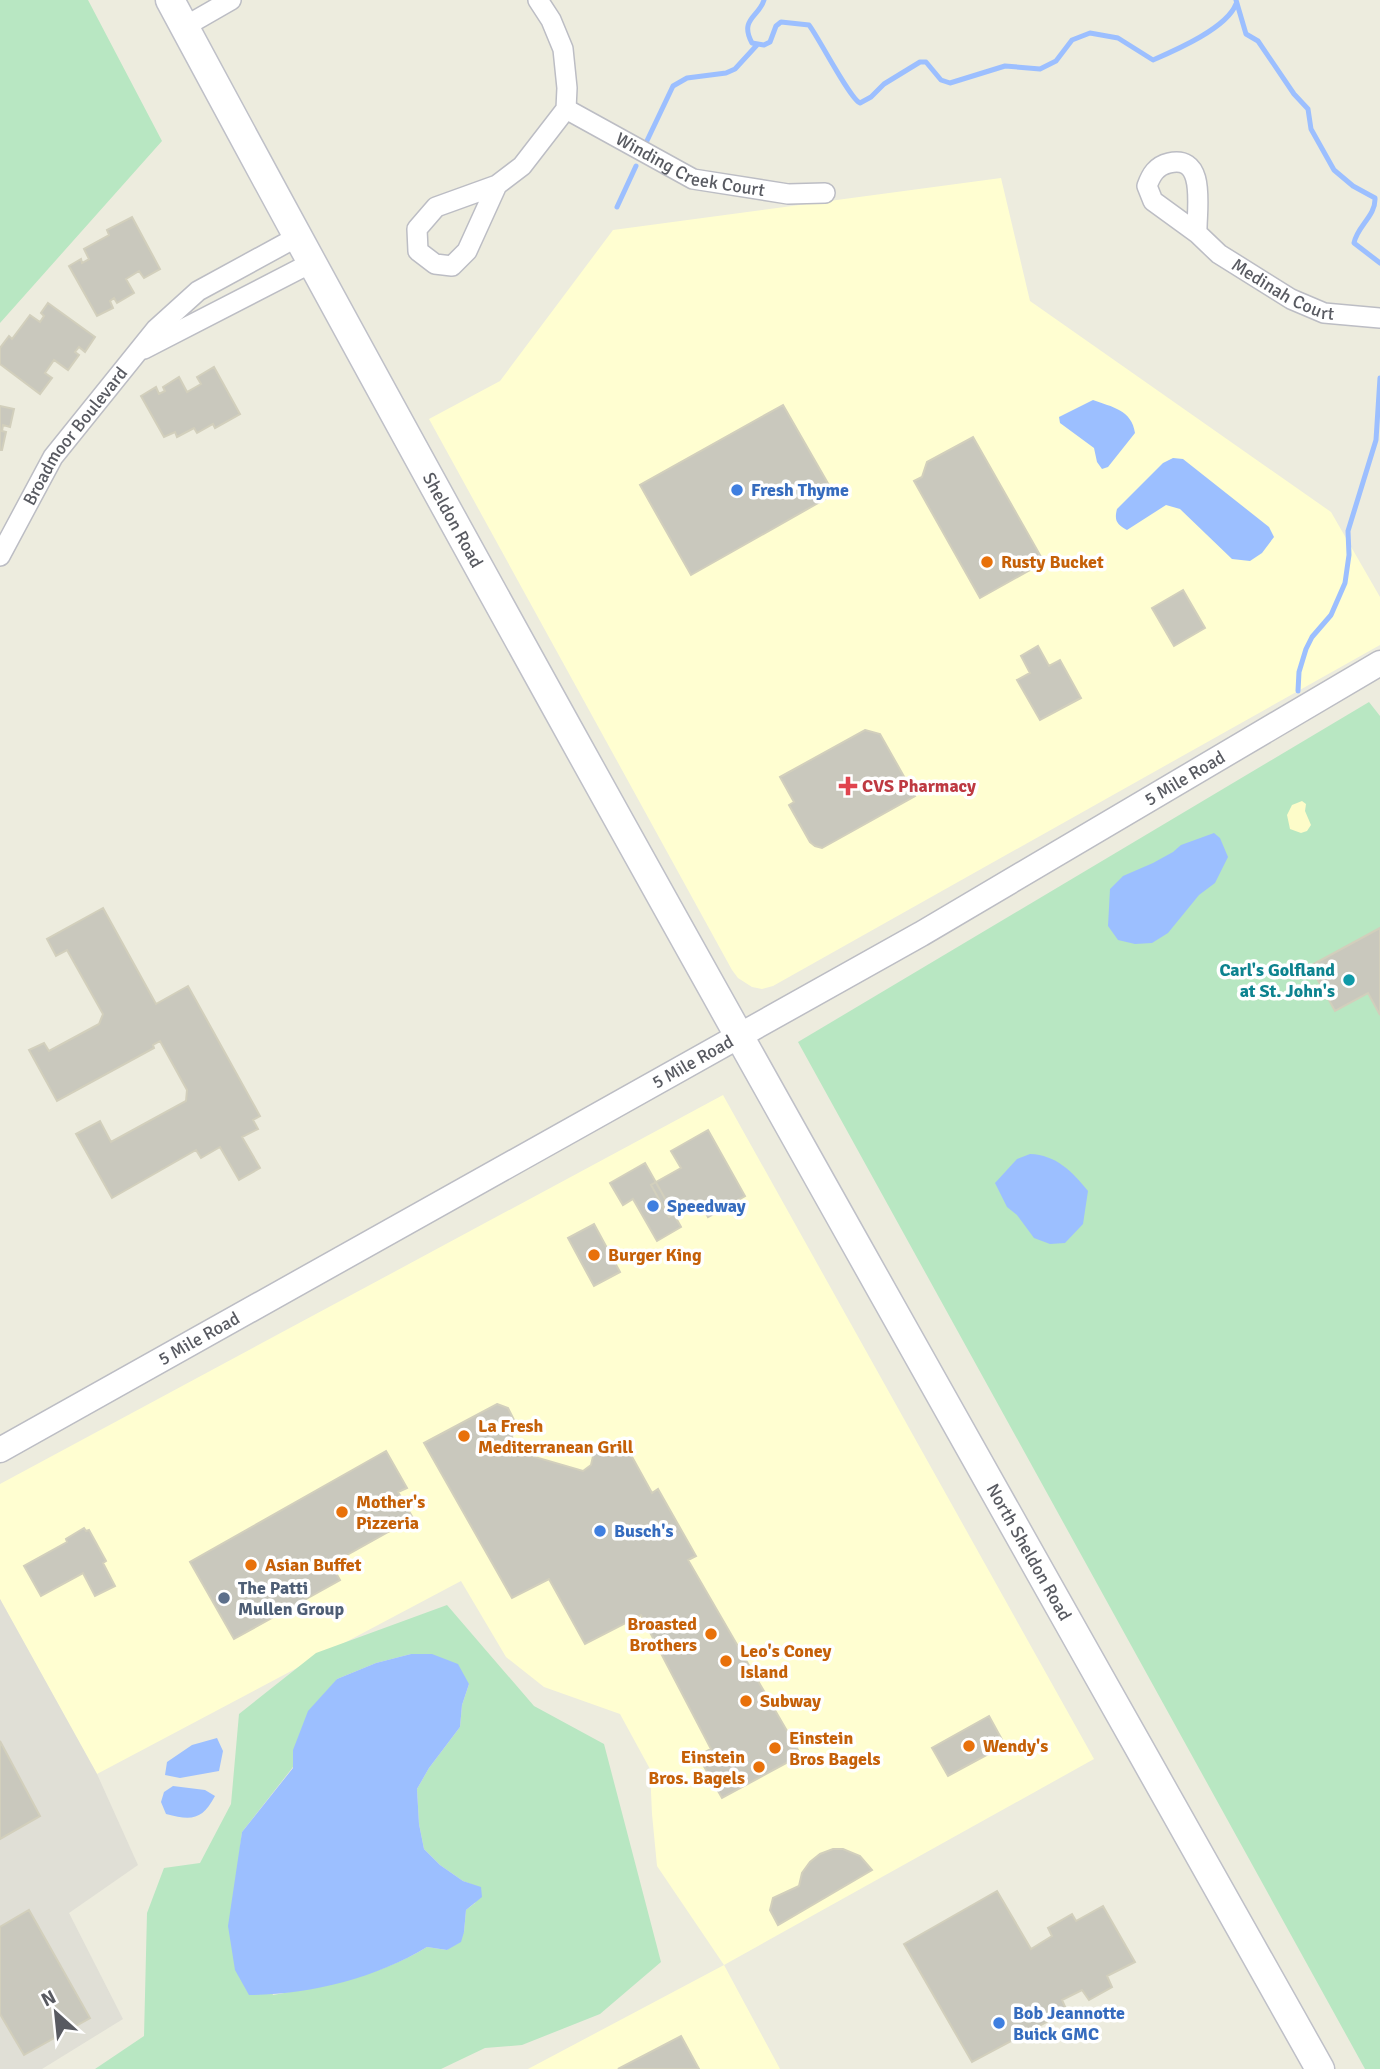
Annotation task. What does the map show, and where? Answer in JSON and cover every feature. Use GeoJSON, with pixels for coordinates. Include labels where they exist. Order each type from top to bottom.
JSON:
{"type":"FeatureCollection","features":[{"type":"Feature","properties":{"kind":"main road","name":"Sheldon Road"},"geometry":{"type":"LineString","coordinates":[[170,0],[297,237],[739,1037]]}},
{"type":"Feature","properties":{"kind":"main road","name":"North Sheldon Road"},"geometry":{"type":"LineString","coordinates":[[739,1037],[1320,2069]]}},
{"type":"Feature","properties":{"kind":"street"},"geometry":{"type":"LineString","coordinates":[[184,27],[231,0]]}},
{"type":"Feature","properties":{"kind":"street"},"geometry":{"type":"LineString","coordinates":[[497,185],[467,251],[452,266],[435,264],[418,251],[417,229],[436,207],[497,185],[522,166],[566,109],[568,88],[563,49],[551,20],[538,0]]}},
{"type":"Feature","properties":{"kind":"street","name":"Winding Creek Court"},"geometry":{"type":"LineString","coordinates":[[566,109],[693,179],[788,194],[825,193]]}},
{"type":"Feature","properties":{"kind":"street","name":"Medinah Court"},"geometry":{"type":"LineString","coordinates":[[1197,233],[1219,254],[1291,299],[1324,313],[1380,318]]}},
{"type":"Feature","properties":{"kind":"street","name":"Broadmoor Boulevard"},"geometry":{"type":"LineString","coordinates":[[0,556],[54,457],[156,329],[198,291],[297,237]]}},
{"type":"Feature","properties":{"kind":"street","name":"Broadmoor Boulevard"},"geometry":{"type":"LineString","coordinates":[[134,355],[312,264]]}},
{"type":"Feature","properties":{"kind":"street","name":"5 Mile Road"},"geometry":{"type":"LineString","coordinates":[[0,1450],[739,1037],[1084,839],[1380,663]]}},
{"type":"Feature","properties":{"kind":"shaded area"},"geometry":{"type":"Polygon","coordinates":[[[0,0],[88,0],[162,141],[0,323],[0,0]]]}},
{"type":"Feature","properties":{"kind":"shaded area"},"geometry":{"type":"Polygon","coordinates":[[[1001,178],[1030,301],[1331,512],[1380,597],[1380,645],[773,986],[762,989],[752,987],[738,978],[732,970],[429,419],[500,381],[613,230],[1001,178]]]}},
{"type":"Feature","properties":{"kind":"shaded area"},"geometry":{"type":"Polygon","coordinates":[[[1369,702],[1380,716],[1380,2069],[1365,2069],[798,1042],[1369,702]]]}},
{"type":"Feature","properties":{"kind":"shaded area"},"geometry":{"type":"Polygon","coordinates":[[[723,1095],[1094,1759],[724,1965],[657,1866],[650,1769],[620,1714],[544,1687],[506,1657],[461,1581],[97,1774],[0,1599],[0,1484],[723,1095]]]}},
{"type":"Feature","properties":{"kind":"shaded area"},"geometry":{"type":"Polygon","coordinates":[[[0,1599],[97,1774],[138,1865],[69,1913],[123,2019],[42,2069],[0,2069],[0,1599]]]}},
{"type":"Feature","properties":{"kind":"shaded area"},"geometry":{"type":"Polygon","coordinates":[[[447,1605],[534,1706],[604,1744],[661,1962],[600,2014],[522,2045],[485,2048],[441,2069],[95,2069],[144,2036],[147,1913],[164,1868],[200,1863],[231,1804],[239,1714],[316,1653],[447,1605]],[[411,1654],[376,1663],[337,1679],[293,1767],[242,1832],[238,1866],[273,1995],[372,1972],[427,1947],[447,1950],[464,1932],[466,1910],[475,1903],[481,1888],[463,1881],[440,1865],[424,1849],[417,1789],[429,1768],[460,1727],[462,1705],[469,1684],[411,1654]]]}},
{"type":"Feature","properties":{"kind":"shaded area"},"geometry":{"type":"Polygon","coordinates":[[[724,1965],[780,2069],[528,2069],[724,1965]]]}},
{"type":"Feature","properties":{"kind":"sand"},"geometry":{"type":"Polygon","coordinates":[[[1302,801],[1306,804],[1305,811],[1311,825],[1307,831],[1301,833],[1290,829],[1287,815],[1292,805],[1302,801]]]}},
{"type":"Feature","properties":{"kind":"water"},"geometry":{"type":"Polygon","coordinates":[[[1093,400],[1125,414],[1135,433],[1108,467],[1102,469],[1097,462],[1094,448],[1060,423],[1059,417],[1093,400]]]}},
{"type":"Feature","properties":{"kind":"water"},"geometry":{"type":"Polygon","coordinates":[[[1173,458],[1183,459],[1269,527],[1274,537],[1262,553],[1250,561],[1232,559],[1180,509],[1166,505],[1127,530],[1119,524],[1116,519],[1117,509],[1163,463],[1173,458]]]}},
{"type":"Feature","properties":{"kind":"water"},"geometry":{"type":"Polygon","coordinates":[[[1214,833],[1220,838],[1228,857],[1215,883],[1199,895],[1168,933],[1152,943],[1135,944],[1118,940],[1108,926],[1110,889],[1123,876],[1153,863],[1181,845],[1214,833]]]}},
{"type":"Feature","properties":{"kind":"water"},"geometry":{"type":"Polygon","coordinates":[[[1030,1154],[1048,1157],[1063,1165],[1088,1191],[1083,1224],[1065,1243],[1050,1244],[1034,1238],[1017,1215],[1007,1207],[995,1183],[1017,1159],[1030,1154]]]}},
{"type":"Feature","properties":{"kind":"water"},"geometry":{"type":"Polygon","coordinates":[[[411,1654],[432,1654],[458,1664],[469,1684],[462,1705],[460,1727],[429,1768],[417,1789],[424,1849],[440,1865],[463,1881],[481,1887],[482,1897],[466,1910],[461,1942],[447,1950],[427,1947],[386,1968],[341,1983],[295,1992],[249,1995],[235,1970],[228,1926],[242,1832],[293,1768],[293,1750],[308,1711],[337,1679],[376,1663],[411,1654]]]}},
{"type":"Feature","properties":{"kind":"water"},"geometry":{"type":"Polygon","coordinates":[[[217,1738],[223,1751],[219,1771],[180,1778],[165,1775],[167,1762],[192,1745],[217,1738]]]}},
{"type":"Feature","properties":{"kind":"water"},"geometry":{"type":"Polygon","coordinates":[[[173,1786],[205,1790],[215,1796],[206,1810],[195,1817],[166,1814],[161,1802],[164,1792],[173,1786]]]}},
{"type":"Feature","properties":{"kind":"building"},"geometry":{"type":"Polygon","coordinates":[[[132,217],[160,269],[144,278],[139,271],[126,279],[134,293],[117,303],[114,298],[110,301],[113,308],[97,316],[69,266],[81,259],[82,263],[89,259],[84,249],[109,235],[107,230],[132,217]]]}},
{"type":"Feature","properties":{"kind":"building"},"geometry":{"type":"Polygon","coordinates":[[[48,303],[95,337],[85,352],[79,347],[75,352],[79,355],[68,370],[54,360],[45,373],[52,378],[40,394],[0,364],[0,348],[9,336],[12,339],[30,315],[40,322],[44,316],[41,313],[48,303]]]}},
{"type":"Feature","properties":{"kind":"building"},"geometry":{"type":"Polygon","coordinates":[[[214,367],[240,414],[215,428],[213,424],[197,433],[194,428],[177,437],[175,432],[164,437],[141,396],[156,387],[159,394],[165,391],[163,387],[179,377],[187,392],[201,384],[197,377],[214,367]]]}},
{"type":"Feature","properties":{"kind":"building","name":"Fresh Thyme"},"geometry":{"type":"Polygon","coordinates":[[[783,405],[834,494],[691,575],[640,485],[783,405]]]}},
{"type":"Feature","properties":{"kind":"building"},"geometry":{"type":"Polygon","coordinates":[[[0,406],[14,409],[10,427],[3,425],[2,431],[6,432],[2,450],[0,450],[0,406]]]}},
{"type":"Feature","properties":{"kind":"building"},"geometry":{"type":"Polygon","coordinates":[[[973,437],[1044,562],[980,598],[914,481],[922,477],[927,462],[973,437]]]}},
{"type":"Feature","properties":{"kind":"building"},"geometry":{"type":"Polygon","coordinates":[[[1183,590],[1205,628],[1174,646],[1152,608],[1183,590]]]}},
{"type":"Feature","properties":{"kind":"building"},"geometry":{"type":"Polygon","coordinates":[[[1038,646],[1049,666],[1060,660],[1081,698],[1040,720],[1017,680],[1030,673],[1021,656],[1038,646]]]}},
{"type":"Feature","properties":{"kind":"building","name":"CVS Pharmacy"},"geometry":{"type":"Polygon","coordinates":[[[865,730],[880,734],[915,796],[822,848],[815,846],[789,805],[794,802],[780,777],[865,730]]]}},
{"type":"Feature","properties":{"kind":"building"},"geometry":{"type":"Polygon","coordinates":[[[103,908],[156,1004],[188,986],[260,1116],[253,1120],[258,1129],[242,1137],[260,1168],[239,1180],[220,1147],[201,1158],[196,1150],[112,1198],[76,1134],[100,1121],[111,1142],[186,1101],[187,1090],[160,1041],[153,1045],[154,1048],[57,1101],[29,1050],[44,1043],[49,1051],[99,1024],[103,1014],[67,950],[56,956],[47,939],[103,908]]]}},
{"type":"Feature","properties":{"kind":"building","name":"Carl's Golfland at St. John's"},"geometry":{"type":"Polygon","coordinates":[[[1380,928],[1380,1015],[1368,993],[1335,1011],[1310,966],[1380,928]]]}},
{"type":"Feature","properties":{"kind":"building"},"geometry":{"type":"Polygon","coordinates":[[[708,1130],[745,1196],[708,1217],[699,1200],[669,1217],[651,1185],[681,1168],[671,1151],[708,1130]]]}},
{"type":"Feature","properties":{"kind":"building"},"geometry":{"type":"Polygon","coordinates":[[[645,1163],[681,1227],[657,1241],[633,1199],[623,1205],[610,1183],[645,1163]]]}},
{"type":"Feature","properties":{"kind":"building","name":"Burger King"},"geometry":{"type":"Polygon","coordinates":[[[594,1224],[620,1272],[594,1286],[568,1238],[594,1224]]]}},
{"type":"Feature","properties":{"kind":"building"},"geometry":{"type":"Polygon","coordinates":[[[497,1404],[508,1408],[515,1422],[512,1437],[521,1453],[583,1471],[591,1465],[594,1452],[615,1441],[625,1444],[652,1493],[658,1489],[696,1556],[688,1560],[801,1755],[722,1798],[698,1756],[711,1749],[641,1615],[585,1644],[549,1579],[512,1598],[424,1443],[497,1404]]]}},
{"type":"Feature","properties":{"kind":"building"},"geometry":{"type":"Polygon","coordinates":[[[386,1451],[407,1488],[398,1492],[413,1518],[331,1564],[340,1580],[234,1639],[190,1562],[386,1451]]]}},
{"type":"Feature","properties":{"kind":"building"},"geometry":{"type":"Polygon","coordinates":[[[84,1528],[89,1530],[106,1561],[103,1563],[115,1586],[95,1596],[83,1573],[41,1596],[24,1566],[67,1542],[66,1539],[84,1528]]]}},
{"type":"Feature","properties":{"kind":"building","name":"Wendy's"},"geometry":{"type":"Polygon","coordinates":[[[989,1716],[1005,1745],[948,1776],[932,1748],[989,1716]]]}},
{"type":"Feature","properties":{"kind":"building"},"geometry":{"type":"Polygon","coordinates":[[[0,1741],[40,1816],[0,1839],[0,1741]]]}},
{"type":"Feature","properties":{"kind":"building"},"geometry":{"type":"Polygon","coordinates":[[[833,1849],[843,1849],[860,1856],[872,1870],[778,1925],[770,1910],[773,1898],[799,1886],[802,1873],[810,1862],[833,1849]]]}},
{"type":"Feature","properties":{"kind":"building"},"geometry":{"type":"Polygon","coordinates":[[[997,1891],[1031,1949],[1052,1936],[1048,1928],[1072,1914],[1076,1921],[1103,1906],[1135,1962],[1107,1976],[1112,1987],[1089,2000],[1082,1990],[1062,2000],[1067,2011],[972,2062],[904,1944],[997,1891]]]}},
{"type":"Feature","properties":{"kind":"building"},"geometry":{"type":"Polygon","coordinates":[[[29,1910],[90,2018],[24,2055],[0,2014],[0,1927],[29,1910]]]}},
{"type":"Feature","properties":{"kind":"building"},"geometry":{"type":"Polygon","coordinates":[[[681,2036],[699,2069],[618,2069],[681,2036]]]}},
{"type":"Feature","properties":{"kind":"waterway"},"geometry":{"type":"LineString","coordinates":[[764,0],[749,23],[752,43],[764,45],[770,42],[776,26],[781,22],[809,25],[849,91],[860,103],[871,97],[884,84],[920,62],[926,62],[941,80],[950,83],[1005,66],[1040,69],[1056,61],[1072,40],[1090,33],[1118,38],[1153,60],[1212,30],[1231,13],[1236,4]]}},
{"type":"Feature","properties":{"kind":"waterway"},"geometry":{"type":"LineString","coordinates":[[1236,0],[1246,34],[1258,41],[1294,94],[1308,109],[1311,129],[1334,170],[1353,186],[1375,198],[1373,210],[1354,243],[1380,263]]}},
{"type":"Feature","properties":{"kind":"waterway"},"geometry":{"type":"LineString","coordinates":[[644,147],[673,86],[687,78],[726,73],[735,69],[757,45]]}},
{"type":"Feature","properties":{"kind":"waterway"},"geometry":{"type":"LineString","coordinates":[[617,207],[636,166]]}},
{"type":"Feature","properties":{"kind":"waterway"},"geometry":{"type":"LineString","coordinates":[[1298,691],[1299,672],[1306,649],[1312,637],[1331,615],[1345,583],[1349,555],[1348,531],[1376,440],[1380,378]]}},
{"type":"Feature","properties":{"kind":"place","name":"Fresh Thyme"},"geometry":{"type":"Point","coordinates":[737,490]}},
{"type":"Feature","properties":{"kind":"place","name":"Rusty Bucket"},"geometry":{"type":"Point","coordinates":[987,562]}},
{"type":"Feature","properties":{"kind":"place","name":"CVS Pharmacy"},"geometry":{"type":"Point","coordinates":[848,786]}},
{"type":"Feature","properties":{"kind":"place","name":"Carl's Golfland at St. John's"},"geometry":{"type":"Point","coordinates":[1349,980]}},
{"type":"Feature","properties":{"kind":"place","name":"Speedway"},"geometry":{"type":"Point","coordinates":[653,1206]}},
{"type":"Feature","properties":{"kind":"place","name":"Burger King"},"geometry":{"type":"Point","coordinates":[594,1255]}},
{"type":"Feature","properties":{"kind":"place","name":"La Fresh Mediterranean Grill"},"geometry":{"type":"Point","coordinates":[464,1436]}},
{"type":"Feature","properties":{"kind":"place","name":"Mother's Pizzeria"},"geometry":{"type":"Point","coordinates":[342,1512]}},
{"type":"Feature","properties":{"kind":"place","name":"Busch's"},"geometry":{"type":"Point","coordinates":[600,1531]}},
{"type":"Feature","properties":{"kind":"place","name":"Asian Buffet"},"geometry":{"type":"Point","coordinates":[251,1565]}},
{"type":"Feature","properties":{"kind":"place","name":"The Patti Mullen Group"},"geometry":{"type":"Point","coordinates":[224,1598]}},
{"type":"Feature","properties":{"kind":"place","name":"Broasted Brothers"},"geometry":{"type":"Point","coordinates":[711,1634]}},
{"type":"Feature","properties":{"kind":"place","name":"Leo's Coney Island"},"geometry":{"type":"Point","coordinates":[726,1661]}},
{"type":"Feature","properties":{"kind":"place","name":"Subway"},"geometry":{"type":"Point","coordinates":[746,1701]}},
{"type":"Feature","properties":{"kind":"place","name":"Wendy's"},"geometry":{"type":"Point","coordinates":[969,1746]}},
{"type":"Feature","properties":{"kind":"place","name":"Einstein Bros Bagels"},"geometry":{"type":"Point","coordinates":[775,1748]}},
{"type":"Feature","properties":{"kind":"place","name":"Einstein Bros. Bagels"},"geometry":{"type":"Point","coordinates":[759,1767]}},
{"type":"Feature","properties":{"kind":"place","name":"Bob Jeannotte Buick GMC"},"geometry":{"type":"Point","coordinates":[999,2023]}}]}
